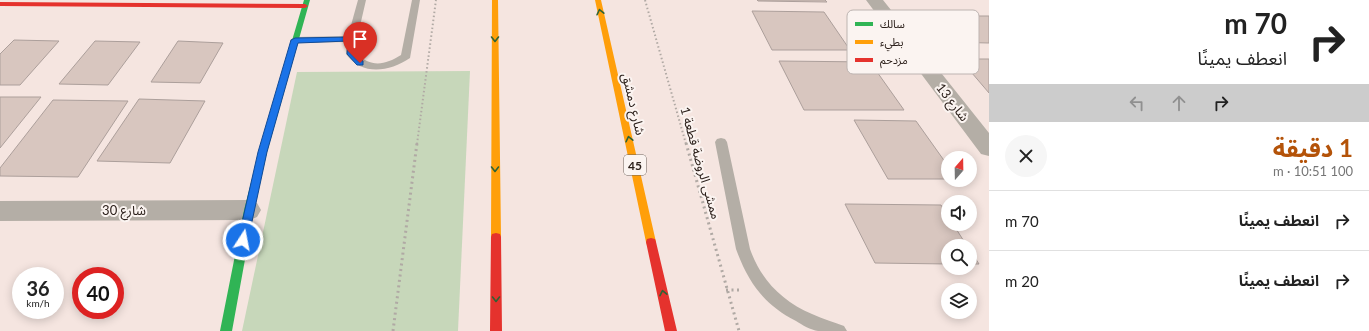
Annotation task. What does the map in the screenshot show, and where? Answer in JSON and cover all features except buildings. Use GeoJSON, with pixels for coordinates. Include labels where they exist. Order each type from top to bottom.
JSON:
{"type":"FeatureCollection","features":[{"type":"Feature","properties":{"kind":"main road"},"geometry":{"type":"LineString","coordinates":[[494,0],[496,331]]}},
{"type":"Feature","properties":{"kind":"main road","name":"شارع دمشق"},"geometry":{"type":"LineString","coordinates":[[598,0],[671,331]]}},
{"type":"Feature","properties":{"kind":"main road"},"geometry":{"type":"LineString","coordinates":[[0,4],[306,3],[271,119],[249,210],[226,331]]}},
{"type":"Feature","properties":{"kind":"street","name":"شارع 13"},"geometry":{"type":"LineString","coordinates":[[874,0],[882,10]]}},
{"type":"Feature","properties":{"kind":"street","name":"شارع 13"},"geometry":{"type":"LineString","coordinates":[[932,74],[989,148]]}},
{"type":"Feature","properties":{"kind":"street","name":"شارع 30"},"geometry":{"type":"LineString","coordinates":[[0,211],[249,210]]}},
{"type":"Feature","properties":{"kind":"lane"},"geometry":{"type":"LineString","coordinates":[[362,0],[352,39],[351,54],[360,63],[379,67],[394,64],[406,56],[416,0]]}},
{"type":"Feature","properties":{"kind":"lane"},"geometry":{"type":"LineString","coordinates":[[295,40],[352,39]]}},
{"type":"Feature","properties":{"kind":"lane"},"geometry":{"type":"LineString","coordinates":[[721,142],[743,249],[747,263],[755,277],[766,291],[780,304],[797,316],[839,331]]}},
{"type":"Feature","properties":{"kind":"path"},"geometry":{"type":"LineString","coordinates":[[393,331],[436,0]]}},
{"type":"Feature","properties":{"kind":"path","name":"ممشى الروضة قطعة 1"},"geometry":{"type":"LineString","coordinates":[[644,0],[739,331]]}},
{"type":"Feature","properties":{"kind":"green space"},"geometry":{"type":"Polygon","coordinates":[[[470,71],[458,331],[242,331],[297,72],[470,71]]]}},
{"type":"Feature","properties":{"kind":"traffic: fast"},"geometry":{"type":"LineString","coordinates":[[226,331],[249,210],[263,152],[307,0]]}},
{"type":"Feature","properties":{"kind":"traffic: slow"},"geometry":{"type":"LineString","coordinates":[[495,0],[496,237]]}},
{"type":"Feature","properties":{"kind":"traffic: slow"},"geometry":{"type":"LineString","coordinates":[[598,0],[651,242]]}},
{"type":"Feature","properties":{"kind":"traffic: jam"},"geometry":{"type":"LineString","coordinates":[[0,4],[305,6]]}},
{"type":"Feature","properties":{"kind":"traffic: jam"},"geometry":{"type":"LineString","coordinates":[[496,237],[496,331]]}},
{"type":"Feature","properties":{"kind":"traffic: jam"},"geometry":{"type":"LineString","coordinates":[[651,242],[671,331]]}},
{"type":"Feature","properties":{"kind":"route"},"geometry":{"type":"LineString","coordinates":[[243,240],[271,119],[295,40],[352,39],[351,54],[360,63]]}}]}
